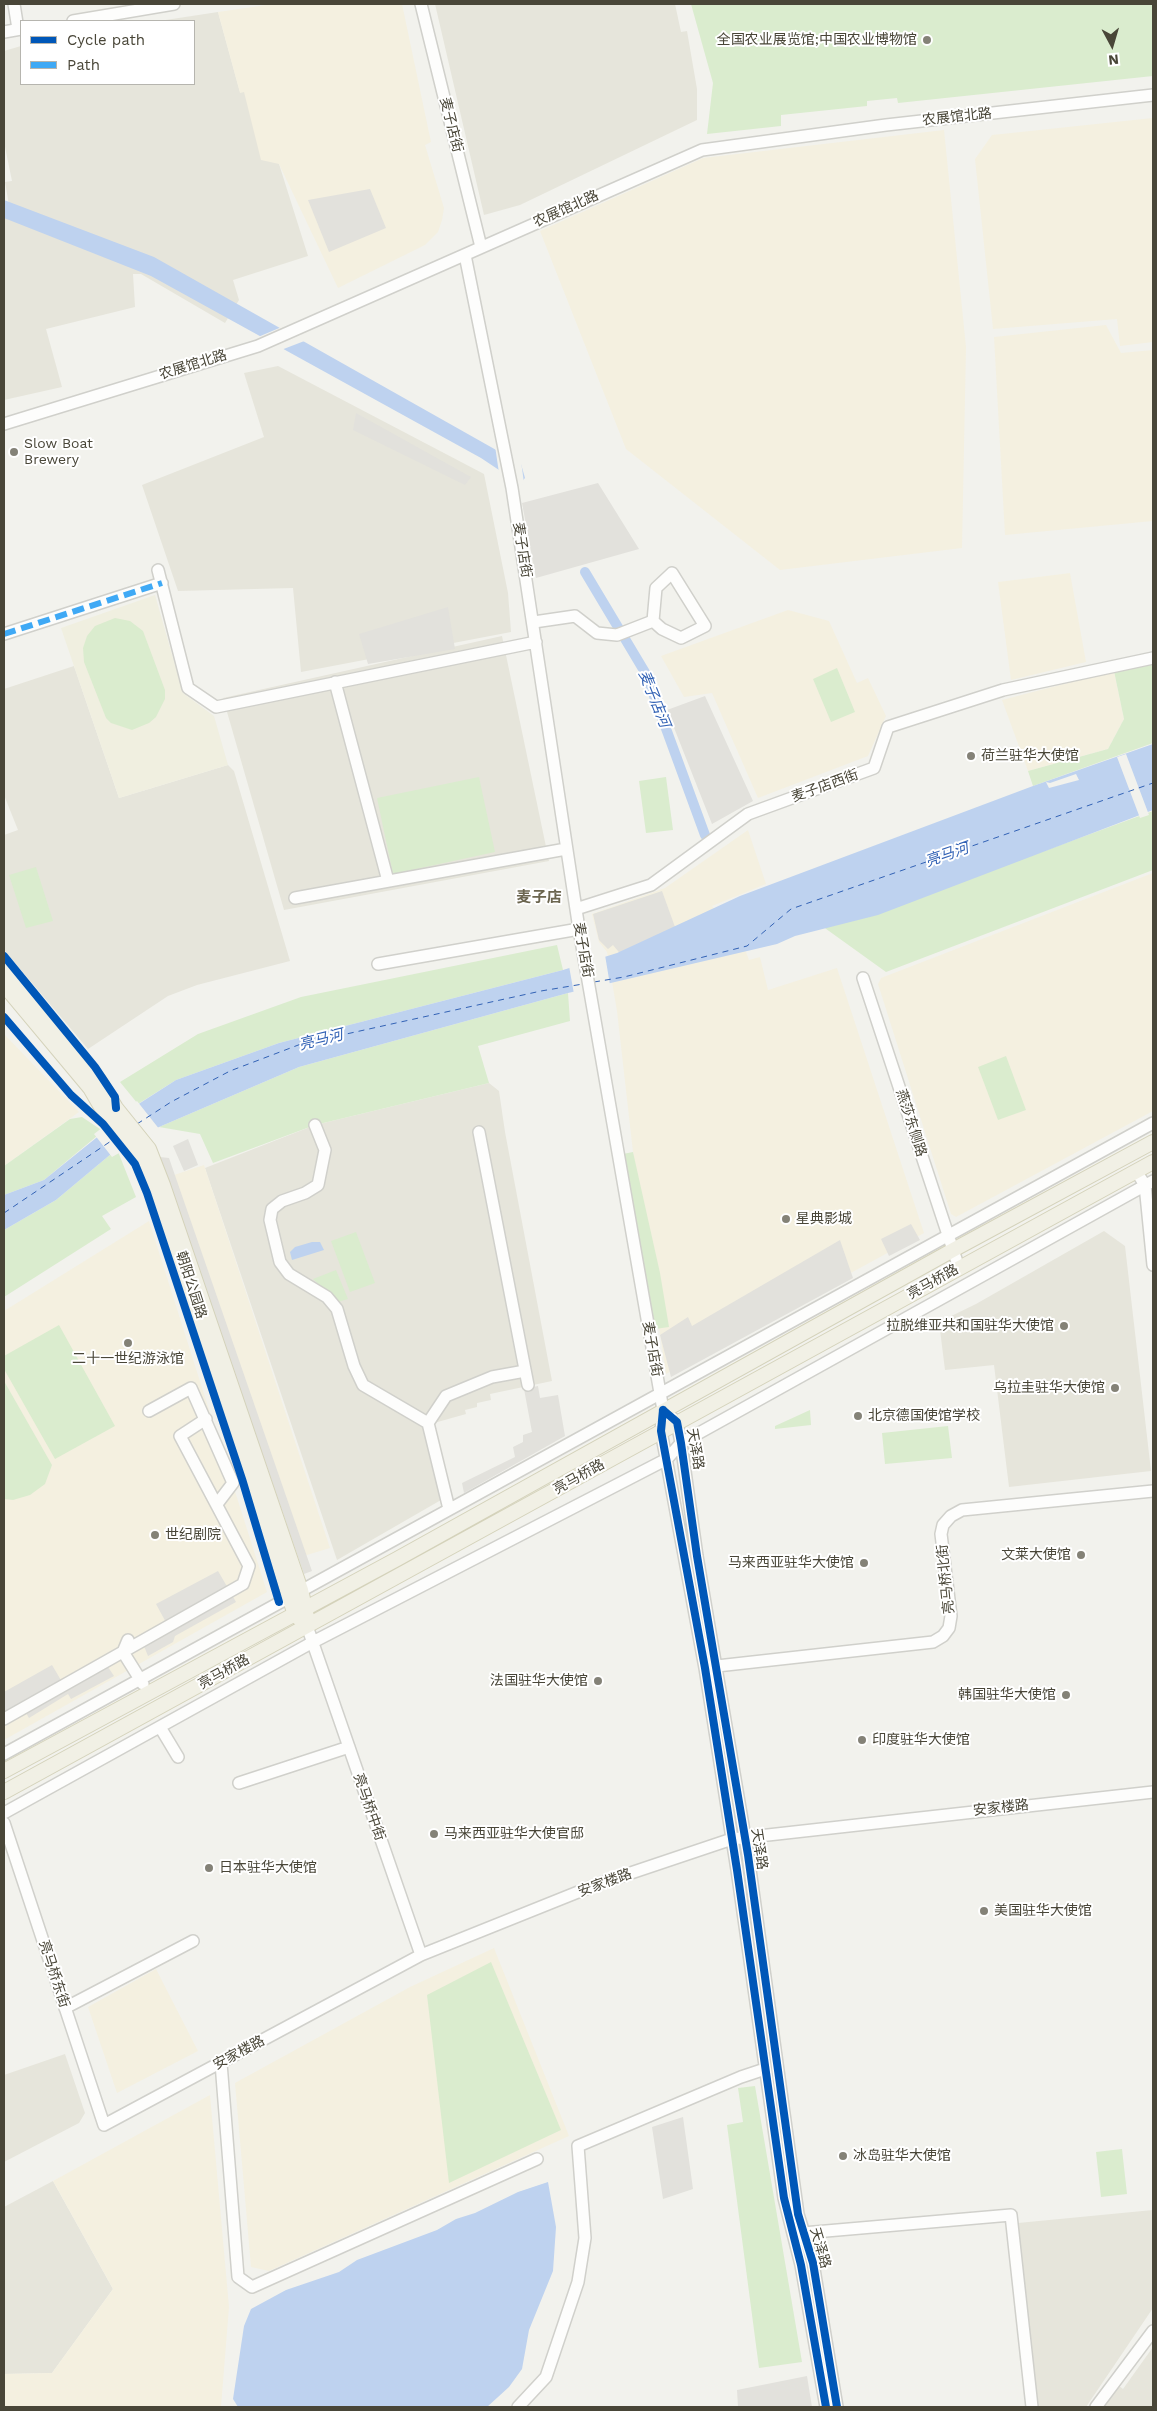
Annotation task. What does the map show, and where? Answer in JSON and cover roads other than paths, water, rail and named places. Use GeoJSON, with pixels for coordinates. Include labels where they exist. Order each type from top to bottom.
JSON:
{"type":"FeatureCollection","features":[{"type":"Feature","properties":{"kind":"main road","name":"朝阳公园路"},"geometry":{"type":"LineString","coordinates":[[4,969],[98,1080],[112,1111]]}},
{"type":"Feature","properties":{"kind":"main road","name":"朝阳公园路"},"geometry":{"type":"LineString","coordinates":[[4,985],[90,1088],[112,1111],[145,1153],[163,1185],[295,1594]]}},
{"type":"Feature","properties":{"kind":"main road","name":"亮马桥路"},"geometry":{"type":"LineString","coordinates":[[4,1771],[147,1692],[301,1611],[953,1250],[1153,1142]]}},
{"type":"Feature","properties":{"kind":"main road","name":"朝阳公园路"},"geometry":{"type":"LineString","coordinates":[[145,1153],[156,1198],[250,1475],[307,1626]]}},
{"type":"Feature","properties":{"kind":"main road","name":"亮马桥路"},"geometry":{"type":"LineString","coordinates":[[4,1792],[1153,1162]]}},
{"type":"Feature","properties":{"kind":"street"},"geometry":{"type":"LineString","coordinates":[[4,32],[20,29],[14,4]]}},
{"type":"Feature","properties":{"kind":"street"},"geometry":{"type":"LineString","coordinates":[[78,20],[174,4]]}},
{"type":"Feature","properties":{"kind":"street","name":"麦子店街"},"geometry":{"type":"LineString","coordinates":[[421,4],[481,247]]}},
{"type":"Feature","properties":{"kind":"street","name":"农展馆北路"},"geometry":{"type":"LineString","coordinates":[[4,424],[264,343],[702,150],[886,125],[1153,95]]}},
{"type":"Feature","properties":{"kind":"street","name":"麦子店街"},"geometry":{"type":"LineString","coordinates":[[465,255],[512,488],[534,622],[579,929],[663,1410]]}},
{"type":"Feature","properties":{"kind":"street"},"geometry":{"type":"LineString","coordinates":[[158,570],[188,688],[216,707],[536,642]]}},
{"type":"Feature","properties":{"kind":"street"},"geometry":{"type":"LineString","coordinates":[[672,573],[705,626],[681,638],[662,629],[653,621],[656,588],[672,573]]}},
{"type":"Feature","properties":{"kind":"street"},"geometry":{"type":"LineString","coordinates":[[4,634],[162,583]]}},
{"type":"Feature","properties":{"kind":"street"},"geometry":{"type":"LineString","coordinates":[[534,622],[576,616],[597,633],[617,635],[653,621]]}},
{"type":"Feature","properties":{"kind":"street","name":"麦子店西街"},"geometry":{"type":"LineString","coordinates":[[576,909],[651,885],[748,814],[874,768],[888,727],[1003,690],[1153,658]]}},
{"type":"Feature","properties":{"kind":"street"},"geometry":{"type":"LineString","coordinates":[[335,682],[388,881]]}},
{"type":"Feature","properties":{"kind":"street"},"geometry":{"type":"LineString","coordinates":[[295,898],[566,849]]}},
{"type":"Feature","properties":{"kind":"street"},"geometry":{"type":"LineString","coordinates":[[378,964],[579,929]]}},
{"type":"Feature","properties":{"kind":"street","name":"燕莎东侧路"},"geometry":{"type":"LineString","coordinates":[[863,978],[959,1268]]}},
{"type":"Feature","properties":{"kind":"street"},"geometry":{"type":"LineString","coordinates":[[4,1754],[660,1392],[1153,1123]]}},
{"type":"Feature","properties":{"kind":"street"},"geometry":{"type":"LineString","coordinates":[[315,1125],[325,1150],[318,1185],[305,1193],[282,1201],[272,1209],[270,1220],[280,1262],[289,1274],[327,1297],[337,1309],[354,1366],[363,1385],[428,1423],[449,1509]]}},
{"type":"Feature","properties":{"kind":"street"},"geometry":{"type":"LineString","coordinates":[[479,1132],[528,1385]]}},
{"type":"Feature","properties":{"kind":"street"},"geometry":{"type":"LineString","coordinates":[[1136,1171],[1149,1183],[1153,1265]]}},
{"type":"Feature","properties":{"kind":"street"},"geometry":{"type":"LineString","coordinates":[[4,1813],[313,1642],[667,1458],[681,1444],[1149,1183]]}},
{"type":"Feature","properties":{"kind":"street"},"geometry":{"type":"LineString","coordinates":[[428,1423],[446,1396],[492,1377],[525,1370]]}},
{"type":"Feature","properties":{"kind":"street"},"geometry":{"type":"LineString","coordinates":[[149,1411],[191,1388],[233,1483]]}},
{"type":"Feature","properties":{"kind":"street","name":"天泽路"},"geometry":{"type":"LineString","coordinates":[[663,1410],[678,1422],[732,1839],[784,2198],[802,2265],[826,2407]]}},
{"type":"Feature","properties":{"kind":"street","name":"天泽路"},"geometry":{"type":"LineString","coordinates":[[663,1410],[661,1431],[745,1837],[798,2214],[813,2263],[837,2407]]}},
{"type":"Feature","properties":{"kind":"street"},"geometry":{"type":"LineString","coordinates":[[4,1719],[243,1584],[249,1566],[180,1436],[206,1419]]}},
{"type":"Feature","properties":{"kind":"street"},"geometry":{"type":"LineString","coordinates":[[217,1504],[233,1483],[250,1475]]}},
{"type":"Feature","properties":{"kind":"street","name":"亮马桥北街"},"geometry":{"type":"LineString","coordinates":[[710,1667],[933,1642],[943,1636],[948,1628],[951,1616],[941,1534],[943,1525],[950,1516],[962,1510],[1153,1491]]}},
{"type":"Feature","properties":{"kind":"street","name":"亮马桥中街"},"geometry":{"type":"LineString","coordinates":[[307,1626],[421,1955]]}},
{"type":"Feature","properties":{"kind":"street"},"geometry":{"type":"LineString","coordinates":[[123,1652],[128,1640]]}},
{"type":"Feature","properties":{"kind":"street"},"geometry":{"type":"LineString","coordinates":[[123,1652],[147,1692]]}},
{"type":"Feature","properties":{"kind":"street"},"geometry":{"type":"LineString","coordinates":[[160,1726],[178,1758]]}},
{"type":"Feature","properties":{"kind":"street"},"geometry":{"type":"LineString","coordinates":[[238,1784],[349,1747]]}},
{"type":"Feature","properties":{"kind":"street","name":"安家楼路"},"geometry":{"type":"LineString","coordinates":[[104,2126],[421,1955],[598,1884],[732,1839],[1153,1792]]}},
{"type":"Feature","properties":{"kind":"street","name":"亮马桥东街"},"geometry":{"type":"LineString","coordinates":[[4,1823],[104,2126]]}},
{"type":"Feature","properties":{"kind":"street"},"geometry":{"type":"LineString","coordinates":[[65,2008],[193,1941]]}},
{"type":"Feature","properties":{"kind":"street"},"geometry":{"type":"LineString","coordinates":[[221,2063],[238,2277],[252,2287],[537,2159]]}},
{"type":"Feature","properties":{"kind":"street"},"geometry":{"type":"LineString","coordinates":[[518,2407],[546,2377],[578,2282],[585,2238],[578,2146],[741,2077],[765,2069]]}},
{"type":"Feature","properties":{"kind":"street"},"geometry":{"type":"LineString","coordinates":[[803,2233],[1010,2215],[1032,2407]]}},
{"type":"Feature","properties":{"kind":"street"},"geometry":{"type":"LineString","coordinates":[[1096,2407],[1153,2331]]}},
{"type":"Feature","properties":{"kind":"water"},"geometry":{"type":"Polygon","coordinates":[[[4,200],[154,257],[521,464],[525,478],[520,484],[481,458],[151,276],[4,218],[4,200]]]}},
{"type":"Feature","properties":{"kind":"water","name":"亮马河"},"geometry":{"type":"Polygon","coordinates":[[[1153,744],[1153,810],[878,915],[795,936],[777,944],[568,993],[299,1067],[159,1127],[117,1149],[56,1200],[4,1230],[4,1195],[44,1180],[137,1105],[176,1080],[279,1043],[563,970],[617,953],[740,896],[1033,786],[1153,744]]]}},
{"type":"Feature","properties":{"kind":"water"},"geometry":{"type":"Polygon","coordinates":[[[312,1242],[320,1242],[324,1250],[292,1260],[290,1252],[295,1247],[312,1242]]]}},
{"type":"Feature","properties":{"kind":"water"},"geometry":{"type":"Polygon","coordinates":[[[548,2182],[556,2227],[553,2271],[529,2330],[522,2369],[509,2387],[487,2407],[238,2407],[233,2399],[244,2326],[251,2309],[286,2290],[339,2272],[357,2260],[437,2230],[456,2219],[475,2213],[518,2192],[548,2182]]]}},
{"type":"Feature","properties":{"kind":"waterway","name":"麦子店河"},"geometry":{"type":"LineString","coordinates":[[585,572],[646,674],[705,835]]}},
{"type":"Feature","properties":{"kind":"place","name":"全国农业展览馆;中国农业博物馆"},"geometry":{"type":"Point","coordinates":[927,40]}},
{"type":"Feature","properties":{"kind":"place","name":"Slow Boat Brewery"},"geometry":{"type":"Point","coordinates":[14,452]}},
{"type":"Feature","properties":{"kind":"place","name":"荷兰驻华大使馆"},"geometry":{"type":"Point","coordinates":[971,756]}},
{"type":"Feature","properties":{"kind":"place","name":"星典影城"},"geometry":{"type":"Point","coordinates":[786,1219]}},
{"type":"Feature","properties":{"kind":"place","name":"拉脱维亚共和国驻华大使馆"},"geometry":{"type":"Point","coordinates":[1064,1326]}},
{"type":"Feature","properties":{"kind":"place","name":"二十一世纪游泳馆"},"geometry":{"type":"Point","coordinates":[128,1343]}},
{"type":"Feature","properties":{"kind":"place","name":"乌拉圭驻华大使馆"},"geometry":{"type":"Point","coordinates":[1115,1388]}},
{"type":"Feature","properties":{"kind":"place","name":"北京德国使馆学校"},"geometry":{"type":"Point","coordinates":[858,1416]}},
{"type":"Feature","properties":{"kind":"place","name":"世纪剧院"},"geometry":{"type":"Point","coordinates":[155,1535]}},
{"type":"Feature","properties":{"kind":"place","name":"文莱大使馆"},"geometry":{"type":"Point","coordinates":[1081,1555]}},
{"type":"Feature","properties":{"kind":"place","name":"马来西亚驻华大使馆"},"geometry":{"type":"Point","coordinates":[864,1563]}},
{"type":"Feature","properties":{"kind":"place","name":"法国驻华大使馆"},"geometry":{"type":"Point","coordinates":[598,1681]}},
{"type":"Feature","properties":{"kind":"place","name":"韩国驻华大使馆"},"geometry":{"type":"Point","coordinates":[1066,1695]}},
{"type":"Feature","properties":{"kind":"place","name":"印度驻华大使馆"},"geometry":{"type":"Point","coordinates":[862,1740]}},
{"type":"Feature","properties":{"kind":"place","name":"马来西亚驻华大使官邸"},"geometry":{"type":"Point","coordinates":[434,1834]}},
{"type":"Feature","properties":{"kind":"place","name":"日本驻华大使馆"},"geometry":{"type":"Point","coordinates":[209,1868]}},
{"type":"Feature","properties":{"kind":"place","name":"美国驻华大使馆"},"geometry":{"type":"Point","coordinates":[984,1911]}},
{"type":"Feature","properties":{"kind":"place","name":"冰岛驻华大使馆"},"geometry":{"type":"Point","coordinates":[843,2156]}},
{"type":"Feature","properties":{"kind":"district","name":"麦子店"},"geometry":{"type":"Point","coordinates":[539,898]}}]}
